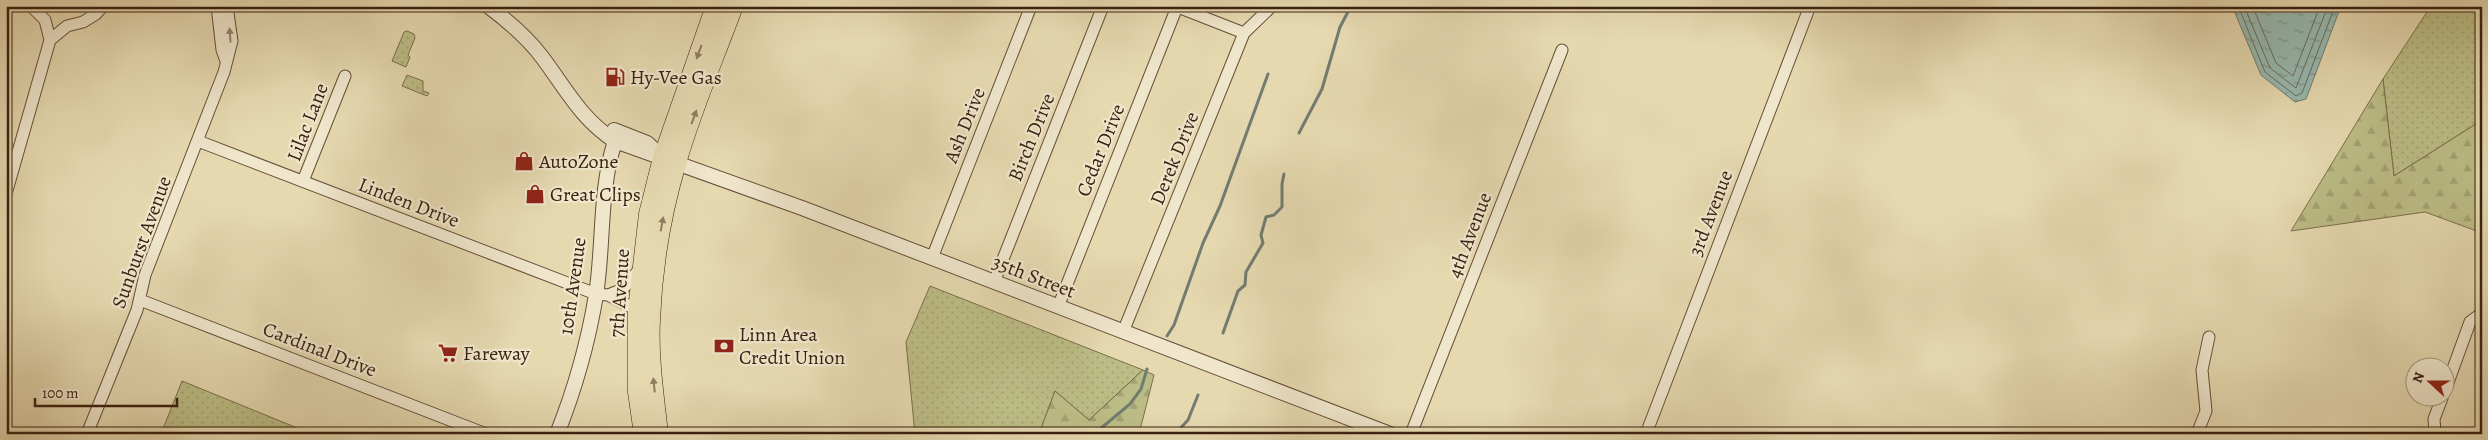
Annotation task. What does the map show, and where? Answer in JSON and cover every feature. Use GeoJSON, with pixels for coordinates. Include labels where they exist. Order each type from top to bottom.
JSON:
{"type":"FeatureCollection","features":[{"type":"Feature","properties":{"kind":"main road"},"geometry":{"type":"LineString","coordinates":[[670,160],[715,6]]}},
{"type":"Feature","properties":{"kind":"main road"},"geometry":{"type":"LineString","coordinates":[[670,160],[734,6]]}},
{"type":"Feature","properties":{"kind":"main road","name":"7th Avenue"},"geometry":{"type":"LineString","coordinates":[[643,434],[637,392],[637,310],[640,267],[648,214],[670,160]]}},
{"type":"Feature","properties":{"kind":"main road","name":"7th Avenue"},"geometry":{"type":"LineString","coordinates":[[659,434],[651,360],[651,322],[654,276],[670,160]]}},
{"type":"Feature","properties":{"kind":"street"},"geometry":{"type":"LineString","coordinates":[[30,6],[45,20],[67,26]]}},
{"type":"Feature","properties":{"kind":"street"},"geometry":{"type":"LineString","coordinates":[[50,40],[67,26],[83,22],[96,14],[103,6]]}},
{"type":"Feature","properties":{"kind":"street","name":"Sunburst Avenue"},"geometry":{"type":"LineString","coordinates":[[218,6],[222,50],[226,62]]}},
{"type":"Feature","properties":{"kind":"street","name":"Sunburst Avenue"},"geometry":{"type":"LineString","coordinates":[[86,434],[140,300],[145,275],[224,72],[232,41],[228,6]]}},
{"type":"Feature","properties":{"kind":"street","name":"35th Street"},"geometry":{"type":"LineString","coordinates":[[488,6],[515,27],[540,55],[582,114],[597,129],[615,141],[932,258],[1390,434]]}},
{"type":"Feature","properties":{"kind":"street","name":"Ash Drive"},"geometry":{"type":"LineString","coordinates":[[932,258],[1031,6]]}},
{"type":"Feature","properties":{"kind":"street","name":"Birch Drive"},"geometry":{"type":"LineString","coordinates":[[994,282],[1103,6]]}},
{"type":"Feature","properties":{"kind":"street"},"geometry":{"type":"LineString","coordinates":[[1176,6],[1201,11],[1244,33]]}},
{"type":"Feature","properties":{"kind":"street","name":"Cedar Drive"},"geometry":{"type":"LineString","coordinates":[[1058,307],[1176,6]]}},
{"type":"Feature","properties":{"kind":"street","name":"Derek Drive"},"geometry":{"type":"LineString","coordinates":[[1123,332],[1244,33],[1272,6]]}},
{"type":"Feature","properties":{"kind":"street","name":"3rd Avenue"},"geometry":{"type":"LineString","coordinates":[[1646,434],[1810,6]]}},
{"type":"Feature","properties":{"kind":"street"},"geometry":{"type":"LineString","coordinates":[[6,194],[50,40],[45,20]]}},
{"type":"Feature","properties":{"kind":"street","name":"4th Avenue"},"geometry":{"type":"LineString","coordinates":[[1411,434],[1562,50]]}},
{"type":"Feature","properties":{"kind":"street","name":"Lilac Lane"},"geometry":{"type":"LineString","coordinates":[[304,182],[345,76]]}},
{"type":"Feature","properties":{"kind":"street","name":"35th Street"},"geometry":{"type":"LineString","coordinates":[[582,114],[618,132],[647,143],[670,160]]}},
{"type":"Feature","properties":{"kind":"street","name":"Linden Drive"},"geometry":{"type":"LineString","coordinates":[[198,141],[637,310]]}},
{"type":"Feature","properties":{"kind":"street","name":"10th Avenue"},"geometry":{"type":"LineString","coordinates":[[557,434],[581,365],[602,295],[604,192],[608,164],[615,141]]}},
{"type":"Feature","properties":{"kind":"street"},"geometry":{"type":"LineString","coordinates":[[602,295],[623,288],[640,267]]}},
{"type":"Feature","properties":{"kind":"street","name":"Cardinal Drive"},"geometry":{"type":"LineString","coordinates":[[140,300],[486,434]]}},
{"type":"Feature","properties":{"kind":"street"},"geometry":{"type":"LineString","coordinates":[[2456,360],[2470,322],[2482,313]]}},
{"type":"Feature","properties":{"kind":"street"},"geometry":{"type":"LineString","coordinates":[[2197,434],[2206,411],[2202,370],[2209,337]]}},
{"type":"Feature","properties":{"kind":"street"},"geometry":{"type":"LineString","coordinates":[[2435,434],[2434,419],[2438,408]]}},
{"type":"Feature","properties":{"kind":"green space"},"geometry":{"type":"Polygon","coordinates":[[[2431,6],[2482,6],[2482,120],[2394,176],[2383,79],[2431,6]]]}},
{"type":"Feature","properties":{"kind":"green space"},"geometry":{"type":"Polygon","coordinates":[[[407,31],[414,34],[415,38],[408,55],[410,57],[406,67],[392,61],[404,32],[407,31]]]}},
{"type":"Feature","properties":{"kind":"green space"},"geometry":{"type":"Polygon","coordinates":[[[407,75],[423,81],[423,91],[429,93],[427,96],[402,86],[407,75]]]}},
{"type":"Feature","properties":{"kind":"green space"},"geometry":{"type":"Polygon","coordinates":[[[2383,79],[2394,176],[2482,120],[2482,233],[2425,212],[2291,231],[2383,79]]]}},
{"type":"Feature","properties":{"kind":"green space"},"geometry":{"type":"Polygon","coordinates":[[[930,286],[1143,370],[1089,420],[1055,391],[1039,434],[915,434],[906,342],[930,286]]]}},
{"type":"Feature","properties":{"kind":"green space"},"geometry":{"type":"Polygon","coordinates":[[[1143,370],[1154,375],[1139,434],[1039,434],[1055,391],[1089,420],[1143,370]]]}},
{"type":"Feature","properties":{"kind":"green space"},"geometry":{"type":"Polygon","coordinates":[[[182,381],[312,434],[161,434],[182,381]]]}},
{"type":"Feature","properties":{"kind":"water"},"geometry":{"type":"Polygon","coordinates":[[[2236,6],[2341,6],[2306,99],[2295,102],[2261,75],[2235,13],[2236,6]]]}},
{"type":"Feature","properties":{"kind":"waterway"},"geometry":{"type":"LineString","coordinates":[[1299,133],[1322,89],[1340,27],[1351,6]]}},
{"type":"Feature","properties":{"kind":"waterway"},"geometry":{"type":"LineString","coordinates":[[1167,336],[1174,325],[1203,243],[1220,206],[1268,74]]}},
{"type":"Feature","properties":{"kind":"waterway"},"geometry":{"type":"LineString","coordinates":[[1223,333],[1238,291],[1245,285],[1246,272],[1263,243],[1261,235],[1266,217],[1274,215],[1282,207],[1284,174]]}},
{"type":"Feature","properties":{"kind":"waterway"},"geometry":{"type":"LineString","coordinates":[[1094,434],[1130,404],[1141,389],[1147,369]]}},
{"type":"Feature","properties":{"kind":"waterway"},"geometry":{"type":"LineString","coordinates":[[1175,434],[1188,420],[1198,395]]}},
{"type":"Feature","properties":{"kind":"place","name":"Hy-Vee Gas"},"geometry":{"type":"Point","coordinates":[615,77]}},
{"type":"Feature","properties":{"kind":"place","name":"AutoZone"},"geometry":{"type":"Point","coordinates":[524,161]}},
{"type":"Feature","properties":{"kind":"place","name":"Great Clips"},"geometry":{"type":"Point","coordinates":[535,194]}},
{"type":"Feature","properties":{"kind":"place","name":"Linn Area Credit Union"},"geometry":{"type":"Point","coordinates":[724,346]}},
{"type":"Feature","properties":{"kind":"place","name":"Fareway"},"geometry":{"type":"Point","coordinates":[448,353]}}]}
